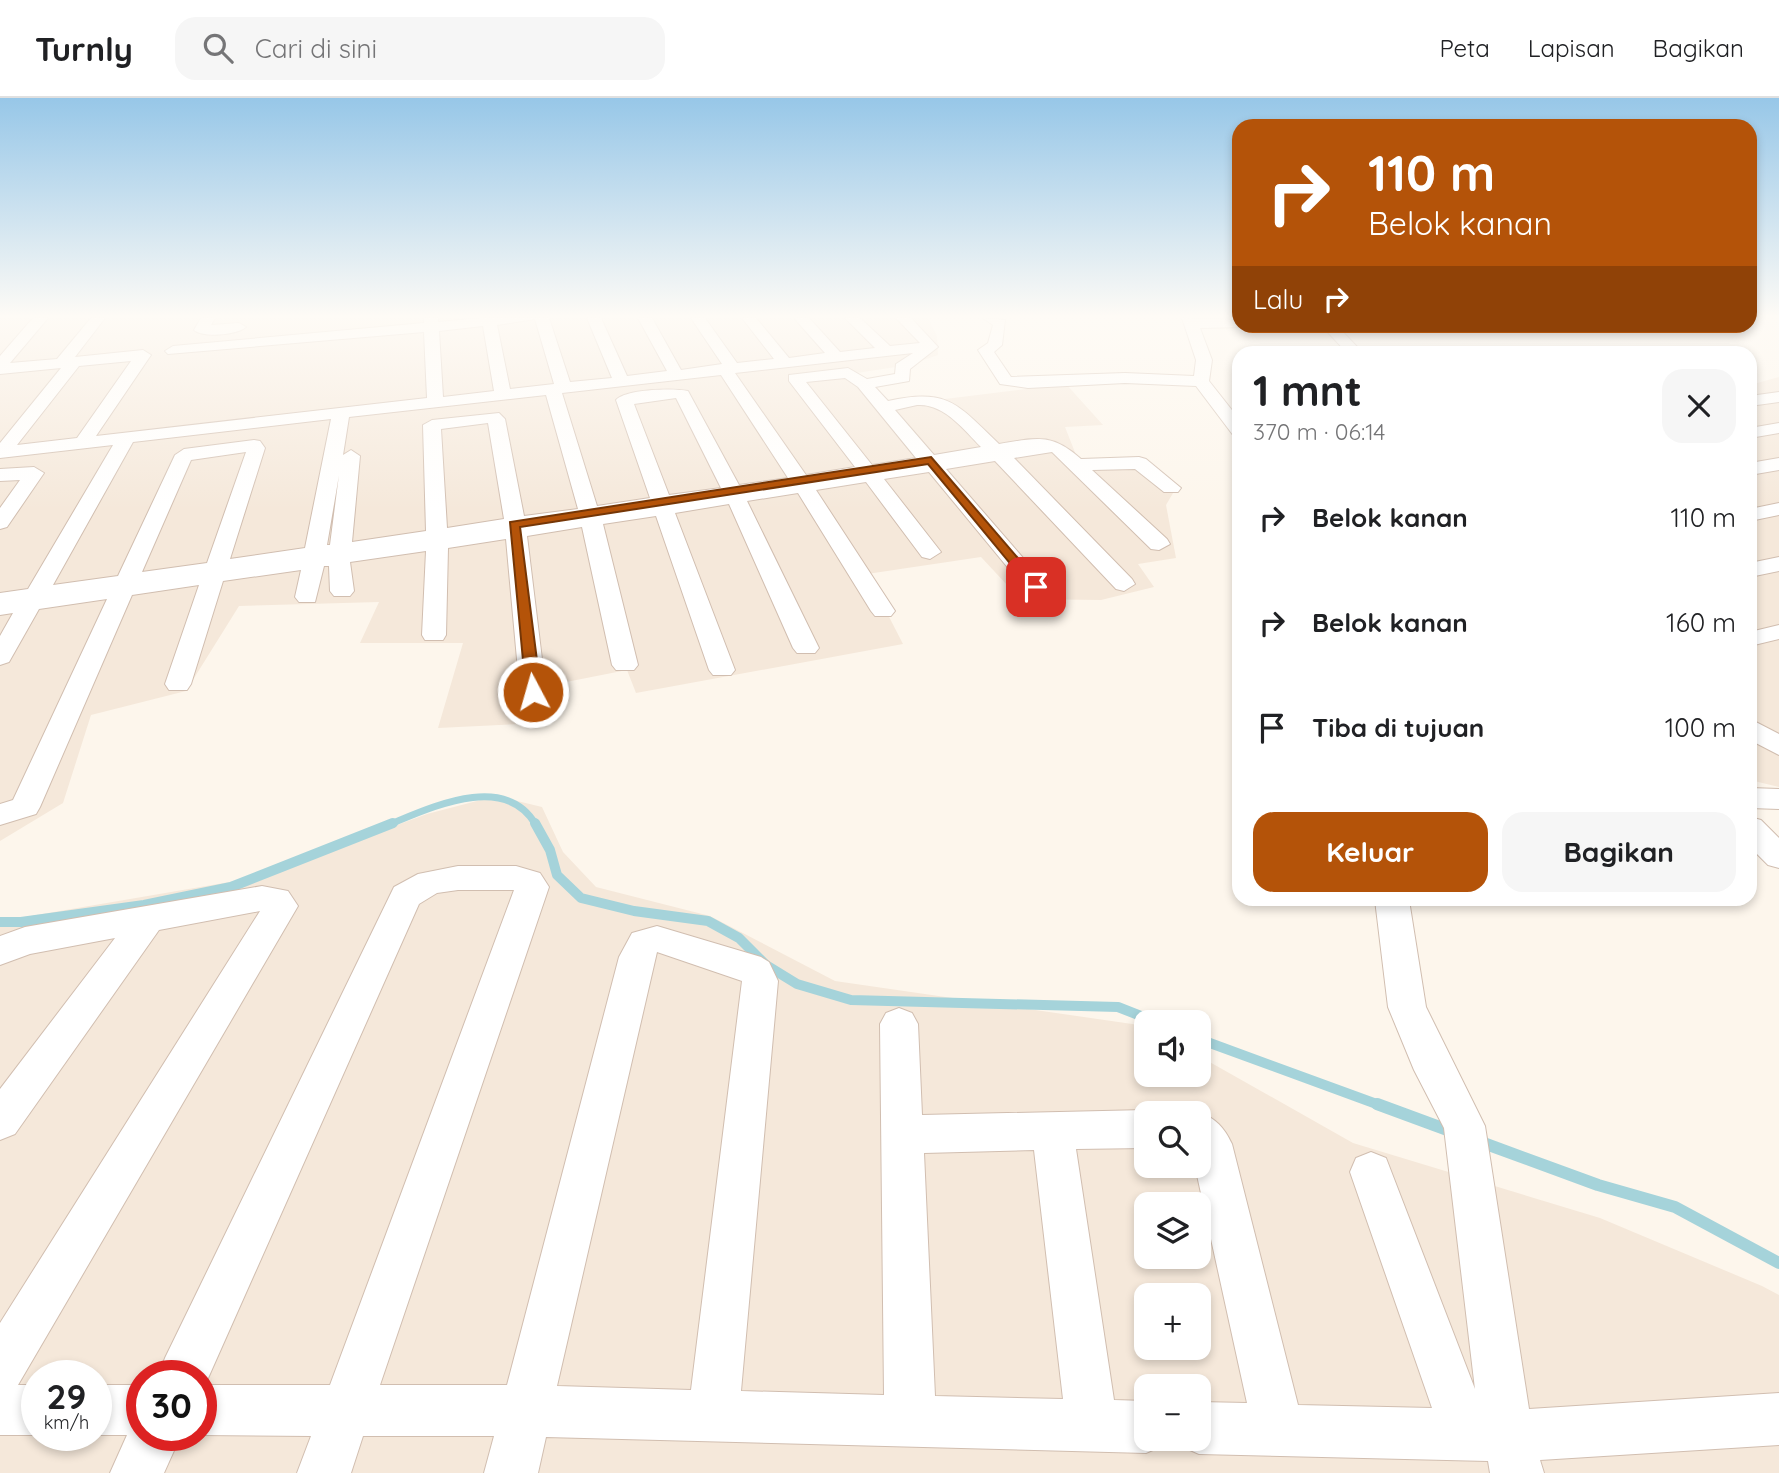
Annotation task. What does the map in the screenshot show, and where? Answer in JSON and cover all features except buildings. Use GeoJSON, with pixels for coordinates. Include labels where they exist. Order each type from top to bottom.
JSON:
{"type":"FeatureCollection","features":[{"type":"Feature","properties":{"kind":"street"},"geometry":{"type":"LineString","coordinates":[[0,462],[55,382]]}},
{"type":"Feature","properties":{"kind":"street"},"geometry":{"type":"LineString","coordinates":[[82,443],[124,382]]}},
{"type":"Feature","properties":{"kind":"street"},"geometry":{"type":"LineString","coordinates":[[434,382],[435,402]]}},
{"type":"Feature","properties":{"kind":"street"},"geometry":{"type":"LineString","coordinates":[[501,382],[503,394]]}},
{"type":"Feature","properties":{"kind":"street"},"geometry":{"type":"LineString","coordinates":[[555,382],[625,665]]}},
{"type":"Feature","properties":{"kind":"street"},"geometry":{"type":"LineString","coordinates":[[348,420],[435,402],[503,394],[557,393],[610,382]]}},
{"type":"Feature","properties":{"kind":"street"},"geometry":{"type":"LineString","coordinates":[[0,462],[651,382]]}},
{"type":"Feature","properties":{"kind":"street"},"geometry":{"type":"LineString","coordinates":[[736,382],[883,611]]}},
{"type":"Feature","properties":{"kind":"street"},"geometry":{"type":"LineString","coordinates":[[799,382],[867,474],[930,552]]}},
{"type":"Feature","properties":{"kind":"street"},"geometry":{"type":"LineString","coordinates":[[861,382],[1036,587]]}},
{"type":"Feature","properties":{"kind":"street"},"geometry":{"type":"LineString","coordinates":[[864,384],[876,382]]}},
{"type":"Feature","properties":{"kind":"street"},"geometry":{"type":"LineString","coordinates":[[1019,382],[1044,382]]}},
{"type":"Feature","properties":{"kind":"street"},"geometry":{"type":"LineString","coordinates":[[1202,382],[1232,423]]}},
{"type":"Feature","properties":{"kind":"street"},"geometry":{"type":"LineString","coordinates":[[722,670],[624,400],[673,393],[682,395],[734,495],[806,648]]}},
{"type":"Feature","properties":{"kind":"street"},"geometry":{"type":"LineString","coordinates":[[1757,400],[1779,397]]}},
{"type":"Feature","properties":{"kind":"street"},"geometry":{"type":"LineString","coordinates":[[884,407],[929,400],[943,403],[997,453],[1124,584]]}},
{"type":"Feature","properties":{"kind":"street"},"geometry":{"type":"LineString","coordinates":[[1221,411],[1232,411]]}},
{"type":"Feature","properties":{"kind":"street"},"geometry":{"type":"LineString","coordinates":[[434,635],[437,538],[432,425],[496,418],[515,527],[533,692]]}},
{"type":"Feature","properties":{"kind":"street"},"geometry":{"type":"LineString","coordinates":[[342,591],[340,554],[348,420]]}},
{"type":"Feature","properties":{"kind":"street"},"geometry":{"type":"LineString","coordinates":[[307,597],[348,420]]}},
{"type":"Feature","properties":{"kind":"street"},"geometry":{"type":"LineString","coordinates":[[1757,432],[1779,428]]}},
{"type":"Feature","properties":{"kind":"street"},"geometry":{"type":"LineString","coordinates":[[0,462],[82,443],[121,447]]}},
{"type":"Feature","properties":{"kind":"street"},"geometry":{"type":"LineString","coordinates":[[0,608],[33,599],[734,495],[997,453],[1041,443],[1056,446],[1158,544]]}},
{"type":"Feature","properties":{"kind":"street"},"geometry":{"type":"LineString","coordinates":[[0,815],[25,807],[184,455],[254,445],[256,448],[177,684]]}},
{"type":"Feature","properties":{"kind":"street"},"geometry":{"type":"LineString","coordinates":[[0,657],[121,447]]}},
{"type":"Feature","properties":{"kind":"street"},"geometry":{"type":"LineString","coordinates":[[0,462],[34,473],[0,523]]}},
{"type":"Feature","properties":{"kind":"street"},"geometry":{"type":"LineString","coordinates":[[1076,466],[1139,463],[1171,488]]}},
{"type":"Feature","properties":{"kind":"street"},"geometry":{"type":"LineString","coordinates":[[1757,468],[1779,464]]}},
{"type":"Feature","properties":{"kind":"street"},"geometry":{"type":"LineString","coordinates":[[1757,471],[1779,479]]}},
{"type":"Feature","properties":{"kind":"street"},"geometry":{"type":"LineString","coordinates":[[1757,513],[1779,509]]}},
{"type":"Feature","properties":{"kind":"street"},"geometry":{"type":"LineString","coordinates":[[1757,569],[1779,564]]}},
{"type":"Feature","properties":{"kind":"street"},"geometry":{"type":"LineString","coordinates":[[0,600],[33,599]]}},
{"type":"Feature","properties":{"kind":"street"},"geometry":{"type":"LineString","coordinates":[[1757,637],[1779,632]]}},
{"type":"Feature","properties":{"kind":"street"},"geometry":{"type":"LineString","coordinates":[[1757,725],[1779,718]]}},
{"type":"Feature","properties":{"kind":"street"},"geometry":{"type":"LineString","coordinates":[[1757,732],[1779,746]]}},
{"type":"Feature","properties":{"kind":"street"},"geometry":{"type":"LineString","coordinates":[[1757,798],[1779,799]]}},
{"type":"Feature","properties":{"kind":"street"},"geometry":{"type":"LineString","coordinates":[[1757,835],[1779,857]]}},
{"type":"Feature","properties":{"kind":"street"},"geometry":{"type":"LineString","coordinates":[[190,1360],[406,896],[416,886],[434,880],[516,878],[528,881],[532,887],[324,1473]]}},
{"type":"Feature","properties":{"kind":"street"},"geometry":{"type":"LineString","coordinates":[[0,951],[25,941],[262,898],[276,900],[281,906],[0,1368]]}},
{"type":"Feature","properties":{"kind":"street"},"geometry":{"type":"LineString","coordinates":[[1392,906],[1407,1007],[1434,1070],[1464,1126],[1497,1448]]}},
{"type":"Feature","properties":{"kind":"street"},"geometry":{"type":"LineString","coordinates":[[0,1121],[148,919]]}},
{"type":"Feature","properties":{"kind":"street"},"geometry":{"type":"LineString","coordinates":[[511,1473],[637,957],[644,943],[657,939],[748,967],[757,972],[760,981],[713,1416]]}},
{"type":"Feature","properties":{"kind":"street"},"geometry":{"type":"LineString","coordinates":[[900,1024],[910,1420]]}},
{"type":"Feature","properties":{"kind":"street"},"geometry":{"type":"LineString","coordinates":[[902,1134],[1134,1129]]}},
{"type":"Feature","properties":{"kind":"street"},"geometry":{"type":"LineString","coordinates":[[1053,1131],[1092,1426]]}},
{"type":"Feature","properties":{"kind":"street"},"geometry":{"type":"LineString","coordinates":[[1211,1144],[1279,1430]]}},
{"type":"Feature","properties":{"kind":"street"},"geometry":{"type":"LineString","coordinates":[[1371,1172],[1497,1448]]}},
{"type":"Feature","properties":{"kind":"street"},"geometry":{"type":"LineString","coordinates":[[0,1410],[21,1410]]}},
{"type":"Feature","properties":{"kind":"street"},"geometry":{"type":"LineString","coordinates":[[217,1410],[524,1411],[1134,1427]]}},
{"type":"Feature","properties":{"kind":"street"},"geometry":{"type":"LineString","coordinates":[[1211,1428],[1279,1430],[1497,1448],[1779,1419]]}},
{"type":"Feature","properties":{"kind":"street"},"geometry":{"type":"LineString","coordinates":[[137,1473],[147,1451]]}},
{"type":"Feature","properties":{"kind":"shaded area"},"geometry":{"type":"Polygon","coordinates":[[[0,382],[857,382],[880,407],[1066,384],[1103,425],[1065,427],[1078,460],[1140,463],[1176,488],[1166,505],[1176,558],[1138,564],[1154,587],[1101,600],[1020,599],[981,557],[867,574],[903,644],[636,693],[627,670],[551,685],[541,723],[438,728],[463,643],[360,643],[379,602],[239,606],[186,691],[91,715],[63,803],[0,841],[0,382]]]}},
{"type":"Feature","properties":{"kind":"shaded area"},"geometry":{"type":"Polygon","coordinates":[[[1779,382],[1779,787],[1757,782],[1757,383],[1779,382]]]}},
{"type":"Feature","properties":{"kind":"shaded area"},"geometry":{"type":"Polygon","coordinates":[[[496,796],[542,807],[563,852],[596,887],[710,916],[835,981],[1134,1024],[1134,1087],[1211,1087],[1211,1063],[1353,1143],[1600,1218],[1779,1295],[1779,1473],[0,1473],[0,919],[253,878],[427,814],[496,796]]]}},
{"type":"Feature","properties":{"kind":"waterway"},"geometry":{"type":"LineString","coordinates":[[389,825],[445,803],[487,797],[506,800],[522,809],[536,825]]}},
{"type":"Feature","properties":{"kind":"waterway"},"geometry":{"type":"LineString","coordinates":[[389,825],[393,823]]}},
{"type":"Feature","properties":{"kind":"waterway"},"geometry":{"type":"LineString","coordinates":[[535,823],[550,850],[557,875],[581,898],[634,911],[708,921],[739,938],[766,965],[797,984],[851,1000],[1118,1007],[1134,1013]]}},
{"type":"Feature","properties":{"kind":"waterway"},"geometry":{"type":"LineString","coordinates":[[0,922],[21,922],[144,905],[231,887],[389,825]]}},
{"type":"Feature","properties":{"kind":"waterway"},"geometry":{"type":"LineString","coordinates":[[1211,1043],[1382,1106]]}},
{"type":"Feature","properties":{"kind":"waterway"},"geometry":{"type":"LineString","coordinates":[[1377,1104],[1453,1132]]}},
{"type":"Feature","properties":{"kind":"waterway"},"geometry":{"type":"LineString","coordinates":[[1478,1141],[1598,1185],[1675,1207],[1779,1263]]}},
{"type":"Feature","properties":{"kind":"route"},"geometry":{"type":"LineString","coordinates":[[533,692],[514,524],[931,460],[1036,587]]}}]}
